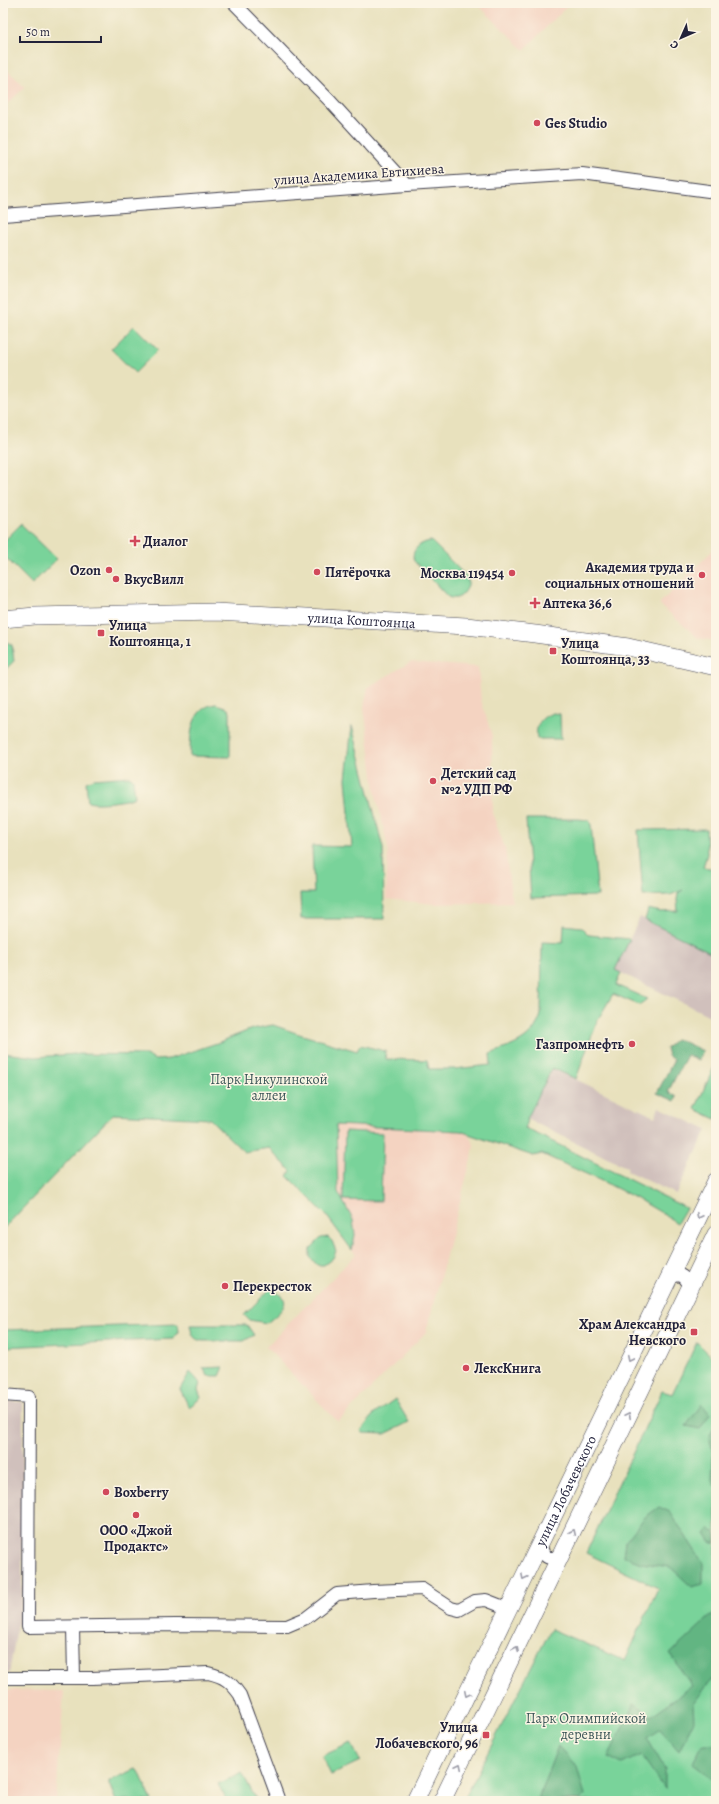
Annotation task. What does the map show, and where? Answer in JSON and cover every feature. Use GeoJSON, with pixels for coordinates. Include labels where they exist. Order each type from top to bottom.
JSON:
{"type":"FeatureCollection","features":[{"type":"Feature","properties":{"kind":"main road","name":"улица Коштоянца"},"geometry":{"type":"LineString","coordinates":[[3,618],[216,612],[466,626],[628,647],[716,667]]}},
{"type":"Feature","properties":{"kind":"main road","name":"улица Лобачевского"},"geometry":{"type":"LineString","coordinates":[[415,1801],[716,1181]]}},
{"type":"Feature","properties":{"kind":"main road","name":"улица Лобачевского"},"geometry":{"type":"LineString","coordinates":[[442,1801],[564,1553],[620,1431],[675,1322],[716,1234]]}},
{"type":"Feature","properties":{"kind":"street"},"geometry":{"type":"LineString","coordinates":[[234,3],[331,102],[408,185]]}},
{"type":"Feature","properties":{"kind":"street","name":"улица Академика Евтихиева"},"geometry":{"type":"LineString","coordinates":[[3,215],[408,185],[582,174],[716,192]]}},
{"type":"Feature","properties":{"kind":"street"},"geometry":{"type":"LineString","coordinates":[[666,1283],[671,1277],[680,1274],[687,1281],[689,1286],[688,1293]]}},
{"type":"Feature","properties":{"kind":"street"},"geometry":{"type":"LineString","coordinates":[[3,1395],[28,1397],[28,1627],[176,1625],[286,1626],[306,1618],[338,1594],[373,1591],[422,1590],[451,1608],[459,1610],[475,1601],[486,1600],[509,1609]]}},
{"type":"Feature","properties":{"kind":"street"},"geometry":{"type":"LineString","coordinates":[[541,1542],[543,1554],[547,1557],[552,1558],[564,1553]]}},
{"type":"Feature","properties":{"kind":"street"},"geometry":{"type":"LineString","coordinates":[[73,1627],[74,1678]]}},
{"type":"Feature","properties":{"kind":"street"},"geometry":{"type":"LineString","coordinates":[[3,1678],[74,1678],[208,1673],[222,1676],[232,1684],[240,1695],[279,1801]]}},
{"type":"Feature","properties":{"kind":"shaded area"},"geometry":{"type":"Polygon","coordinates":[[[476,3],[570,3],[524,50],[476,3]]]}},
{"type":"Feature","properties":{"kind":"shaded area"},"geometry":{"type":"Polygon","coordinates":[[[3,66],[25,87],[5,106],[8,110],[3,115],[3,66]]]}},
{"type":"Feature","properties":{"kind":"shaded area","name":"Академия труда и социальных отношений"},"geometry":{"type":"Polygon","coordinates":[[[716,547],[716,641],[698,638],[659,604],[716,547]]]}},
{"type":"Feature","properties":{"kind":"shaded area","name":"Детский сад №2 УДП РФ"},"geometry":{"type":"Polygon","coordinates":[[[411,662],[478,667],[481,700],[492,736],[493,815],[505,848],[512,902],[435,904],[386,899],[388,848],[375,791],[364,707],[368,687],[411,662]]]}},
{"type":"Feature","properties":{"kind":"shaded area"},"geometry":{"type":"Polygon","coordinates":[[[640,917],[716,955],[716,1019],[615,970],[640,917]]]}},
{"type":"Feature","properties":{"kind":"shaded area"},"geometry":{"type":"Polygon","coordinates":[[[552,1068],[655,1117],[659,1107],[707,1130],[676,1194],[627,1171],[628,1168],[527,1119],[552,1068]]]}},
{"type":"Feature","properties":{"kind":"shaded area"},"geometry":{"type":"Polygon","coordinates":[[[336,1125],[460,1131],[468,1134],[474,1144],[426,1332],[338,1422],[266,1347],[356,1254],[352,1250],[355,1235],[353,1220],[338,1192],[336,1125]]]}},
{"type":"Feature","properties":{"kind":"shaded area"},"geometry":{"type":"Polygon","coordinates":[[[3,1401],[23,1402],[22,1599],[9,1674],[3,1674],[3,1401]]]}},
{"type":"Feature","properties":{"kind":"shaded area"},"geometry":{"type":"Polygon","coordinates":[[[3,1690],[64,1691],[56,1801],[3,1801],[3,1690]]]}},
{"type":"Feature","properties":{"kind":"green space"},"geometry":{"type":"Polygon","coordinates":[[[134,326],[158,350],[135,373],[111,349],[134,326]]]}},
{"type":"Feature","properties":{"kind":"green space"},"geometry":{"type":"Polygon","coordinates":[[[21,524],[57,559],[32,584],[3,555],[3,542],[21,524]]]}},
{"type":"Feature","properties":{"kind":"green space"},"geometry":{"type":"Polygon","coordinates":[[[431,541],[468,578],[468,586],[465,592],[458,598],[448,597],[414,561],[413,557],[417,547],[431,541]]]}},
{"type":"Feature","properties":{"kind":"green space"},"geometry":{"type":"Polygon","coordinates":[[[3,640],[12,645],[14,661],[3,672],[3,640]]]}},
{"type":"Feature","properties":{"kind":"green space"},"geometry":{"type":"Polygon","coordinates":[[[216,704],[225,707],[230,711],[230,757],[190,756],[192,731],[197,716],[201,710],[216,704]]]}},
{"type":"Feature","properties":{"kind":"green space"},"geometry":{"type":"Polygon","coordinates":[[[553,713],[560,714],[561,739],[537,739],[539,723],[545,717],[553,713]]]}},
{"type":"Feature","properties":{"kind":"green space"},"geometry":{"type":"Polygon","coordinates":[[[352,726],[383,848],[384,919],[301,919],[300,893],[314,893],[312,846],[352,847],[346,779],[352,726]]]}},
{"type":"Feature","properties":{"kind":"green space"},"geometry":{"type":"Polygon","coordinates":[[[129,776],[133,779],[135,797],[112,802],[88,802],[86,782],[94,779],[129,776]]]}},
{"type":"Feature","properties":{"kind":"green space"},"geometry":{"type":"Polygon","coordinates":[[[526,819],[589,820],[591,825],[598,896],[531,898],[526,819]]]}},
{"type":"Feature","properties":{"kind":"green space"},"geometry":{"type":"Polygon","coordinates":[[[706,829],[707,854],[703,867],[716,869],[716,955],[645,920],[648,909],[661,912],[678,911],[678,893],[683,890],[670,895],[643,896],[638,830],[706,829]]]}},
{"type":"Feature","properties":{"kind":"green space","name":"Парк Никулинской аллеи"},"geometry":{"type":"Polygon","coordinates":[[[564,925],[581,927],[589,935],[630,939],[615,970],[621,973],[616,985],[647,999],[639,1005],[613,994],[597,1021],[576,1079],[552,1068],[527,1119],[525,1128],[686,1208],[677,1223],[628,1194],[542,1154],[533,1156],[460,1131],[336,1125],[338,1192],[353,1220],[355,1235],[352,1250],[326,1215],[287,1176],[291,1171],[269,1148],[244,1152],[210,1119],[113,1114],[3,1229],[3,1053],[36,1057],[76,1054],[146,1055],[155,1060],[169,1059],[217,1043],[252,1029],[273,1025],[357,1051],[360,1045],[385,1051],[386,1059],[427,1060],[429,1069],[454,1069],[491,1065],[490,1054],[521,1041],[533,1031],[537,1024],[541,1015],[542,942],[563,943],[564,925]]]}},
{"type":"Feature","properties":{"kind":"green space"},"geometry":{"type":"Polygon","coordinates":[[[675,1040],[680,1040],[703,1051],[698,1060],[687,1055],[668,1092],[677,1097],[675,1101],[657,1093],[674,1060],[668,1056],[666,1048],[675,1040]]]}},
{"type":"Feature","properties":{"kind":"green space"},"geometry":{"type":"Polygon","coordinates":[[[716,1063],[716,1119],[695,1109],[716,1063]]]}},
{"type":"Feature","properties":{"kind":"green space"},"geometry":{"type":"Polygon","coordinates":[[[345,1131],[383,1133],[381,1201],[343,1200],[345,1131]]]}},
{"type":"Feature","properties":{"kind":"green space"},"geometry":{"type":"Polygon","coordinates":[[[328,1237],[332,1241],[336,1251],[333,1258],[324,1265],[317,1265],[310,1257],[310,1249],[321,1238],[328,1237]]]}},
{"type":"Feature","properties":{"kind":"green space"},"geometry":{"type":"Polygon","coordinates":[[[271,1288],[284,1299],[285,1302],[282,1309],[267,1323],[249,1320],[244,1315],[271,1288]]]}},
{"type":"Feature","properties":{"kind":"green space"},"geometry":{"type":"Polygon","coordinates":[[[178,1324],[179,1332],[173,1339],[3,1347],[3,1330],[178,1324]]]}},
{"type":"Feature","properties":{"kind":"green space"},"geometry":{"type":"Polygon","coordinates":[[[190,1325],[247,1325],[254,1335],[244,1341],[202,1341],[194,1337],[190,1325]]]}},
{"type":"Feature","properties":{"kind":"green space","name":"Парк Олимпийской деревни"},"geometry":{"type":"Polygon","coordinates":[[[697,1342],[716,1361],[716,1801],[463,1801],[551,1629],[625,1661],[658,1588],[586,1553],[662,1391],[672,1394],[697,1342]]]}},
{"type":"Feature","properties":{"kind":"green space"},"geometry":{"type":"Polygon","coordinates":[[[224,1367],[220,1376],[208,1376],[203,1368],[224,1367]]]}},
{"type":"Feature","properties":{"kind":"green space"},"geometry":{"type":"Polygon","coordinates":[[[190,1372],[200,1383],[198,1390],[201,1398],[189,1407],[180,1389],[190,1372]]]}},
{"type":"Feature","properties":{"kind":"green space"},"geometry":{"type":"Polygon","coordinates":[[[395,1399],[409,1422],[385,1434],[363,1433],[361,1431],[373,1415],[395,1399]]]}},
{"type":"Feature","properties":{"kind":"green space"},"geometry":{"type":"Polygon","coordinates":[[[702,1404],[710,1414],[700,1429],[686,1426],[702,1404]]]}},
{"type":"Feature","properties":{"kind":"green space"},"geometry":{"type":"Polygon","coordinates":[[[716,1424],[716,1487],[712,1482],[713,1452],[709,1437],[716,1424]]]}},
{"type":"Feature","properties":{"kind":"green space"},"geometry":{"type":"Polygon","coordinates":[[[659,1507],[670,1512],[703,1563],[703,1584],[692,1587],[670,1567],[641,1563],[623,1556],[625,1542],[645,1517],[659,1507]]]}},
{"type":"Feature","properties":{"kind":"green space"},"geometry":{"type":"Polygon","coordinates":[[[710,1528],[716,1534],[716,1543],[711,1543],[705,1534],[710,1528]]]}},
{"type":"Feature","properties":{"kind":"green space"},"geometry":{"type":"Polygon","coordinates":[[[716,1611],[716,1689],[712,1679],[693,1704],[694,1720],[679,1751],[660,1729],[647,1738],[665,1769],[665,1789],[641,1755],[622,1764],[608,1757],[634,1704],[651,1716],[692,1686],[670,1654],[716,1611]]]}},
{"type":"Feature","properties":{"kind":"green space"},"geometry":{"type":"Polygon","coordinates":[[[351,1743],[360,1761],[331,1775],[322,1756],[351,1743]]]}},
{"type":"Feature","properties":{"kind":"green space"},"geometry":{"type":"Polygon","coordinates":[[[703,1744],[716,1744],[716,1782],[692,1764],[703,1744]]]}},
{"type":"Feature","properties":{"kind":"green space"},"geometry":{"type":"Polygon","coordinates":[[[558,1746],[577,1767],[585,1795],[579,1801],[537,1801],[558,1746]]]}},
{"type":"Feature","properties":{"kind":"green space"},"geometry":{"type":"Polygon","coordinates":[[[136,1769],[139,1771],[152,1801],[116,1801],[109,1781],[136,1769]]]}},
{"type":"Feature","properties":{"kind":"green space"},"geometry":{"type":"Polygon","coordinates":[[[242,1773],[257,1801],[227,1801],[218,1784],[242,1773]]]}},
{"type":"Feature","properties":{"kind":"place","name":"Ges Studio"},"geometry":{"type":"Point","coordinates":[537,123]}},
{"type":"Feature","properties":{"kind":"place","name":"Диалог"},"geometry":{"type":"Point","coordinates":[135,541]}},
{"type":"Feature","properties":{"kind":"place","name":"Ozon"},"geometry":{"type":"Point","coordinates":[109,570]}},
{"type":"Feature","properties":{"kind":"place","name":"Пятёрочка"},"geometry":{"type":"Point","coordinates":[317,572]}},
{"type":"Feature","properties":{"kind":"place","name":"Москва 119454"},"geometry":{"type":"Point","coordinates":[512,573]}},
{"type":"Feature","properties":{"kind":"place","name":"Академия труда и социальных отношений"},"geometry":{"type":"Point","coordinates":[702,575]}},
{"type":"Feature","properties":{"kind":"place","name":"ВкусВилл"},"geometry":{"type":"Point","coordinates":[116,579]}},
{"type":"Feature","properties":{"kind":"place","name":"Аптека 36,6"},"geometry":{"type":"Point","coordinates":[535,603]}},
{"type":"Feature","properties":{"kind":"place","name":"Улица Коштоянца, 1"},"geometry":{"type":"Point","coordinates":[101,633]}},
{"type":"Feature","properties":{"kind":"place","name":"Улица Коштоянца, 33"},"geometry":{"type":"Point","coordinates":[553,651]}},
{"type":"Feature","properties":{"kind":"place","name":"Детский сад №2 УДП РФ"},"geometry":{"type":"Point","coordinates":[433,781]}},
{"type":"Feature","properties":{"kind":"place","name":"Газпромнефть"},"geometry":{"type":"Point","coordinates":[632,1044]}},
{"type":"Feature","properties":{"kind":"place","name":"Перекресток"},"geometry":{"type":"Point","coordinates":[225,1286]}},
{"type":"Feature","properties":{"kind":"place","name":"Храм Александра Невского"},"geometry":{"type":"Point","coordinates":[694,1332]}},
{"type":"Feature","properties":{"kind":"place","name":"ЛексКнига"},"geometry":{"type":"Point","coordinates":[466,1368]}},
{"type":"Feature","properties":{"kind":"place","name":"Boxberry"},"geometry":{"type":"Point","coordinates":[106,1492]}},
{"type":"Feature","properties":{"kind":"place","name":"ООО «Джой Продактс»"},"geometry":{"type":"Point","coordinates":[136,1515]}},
{"type":"Feature","properties":{"kind":"place","name":"Улица Лобачевского, 96"},"geometry":{"type":"Point","coordinates":[486,1735]}}]}
